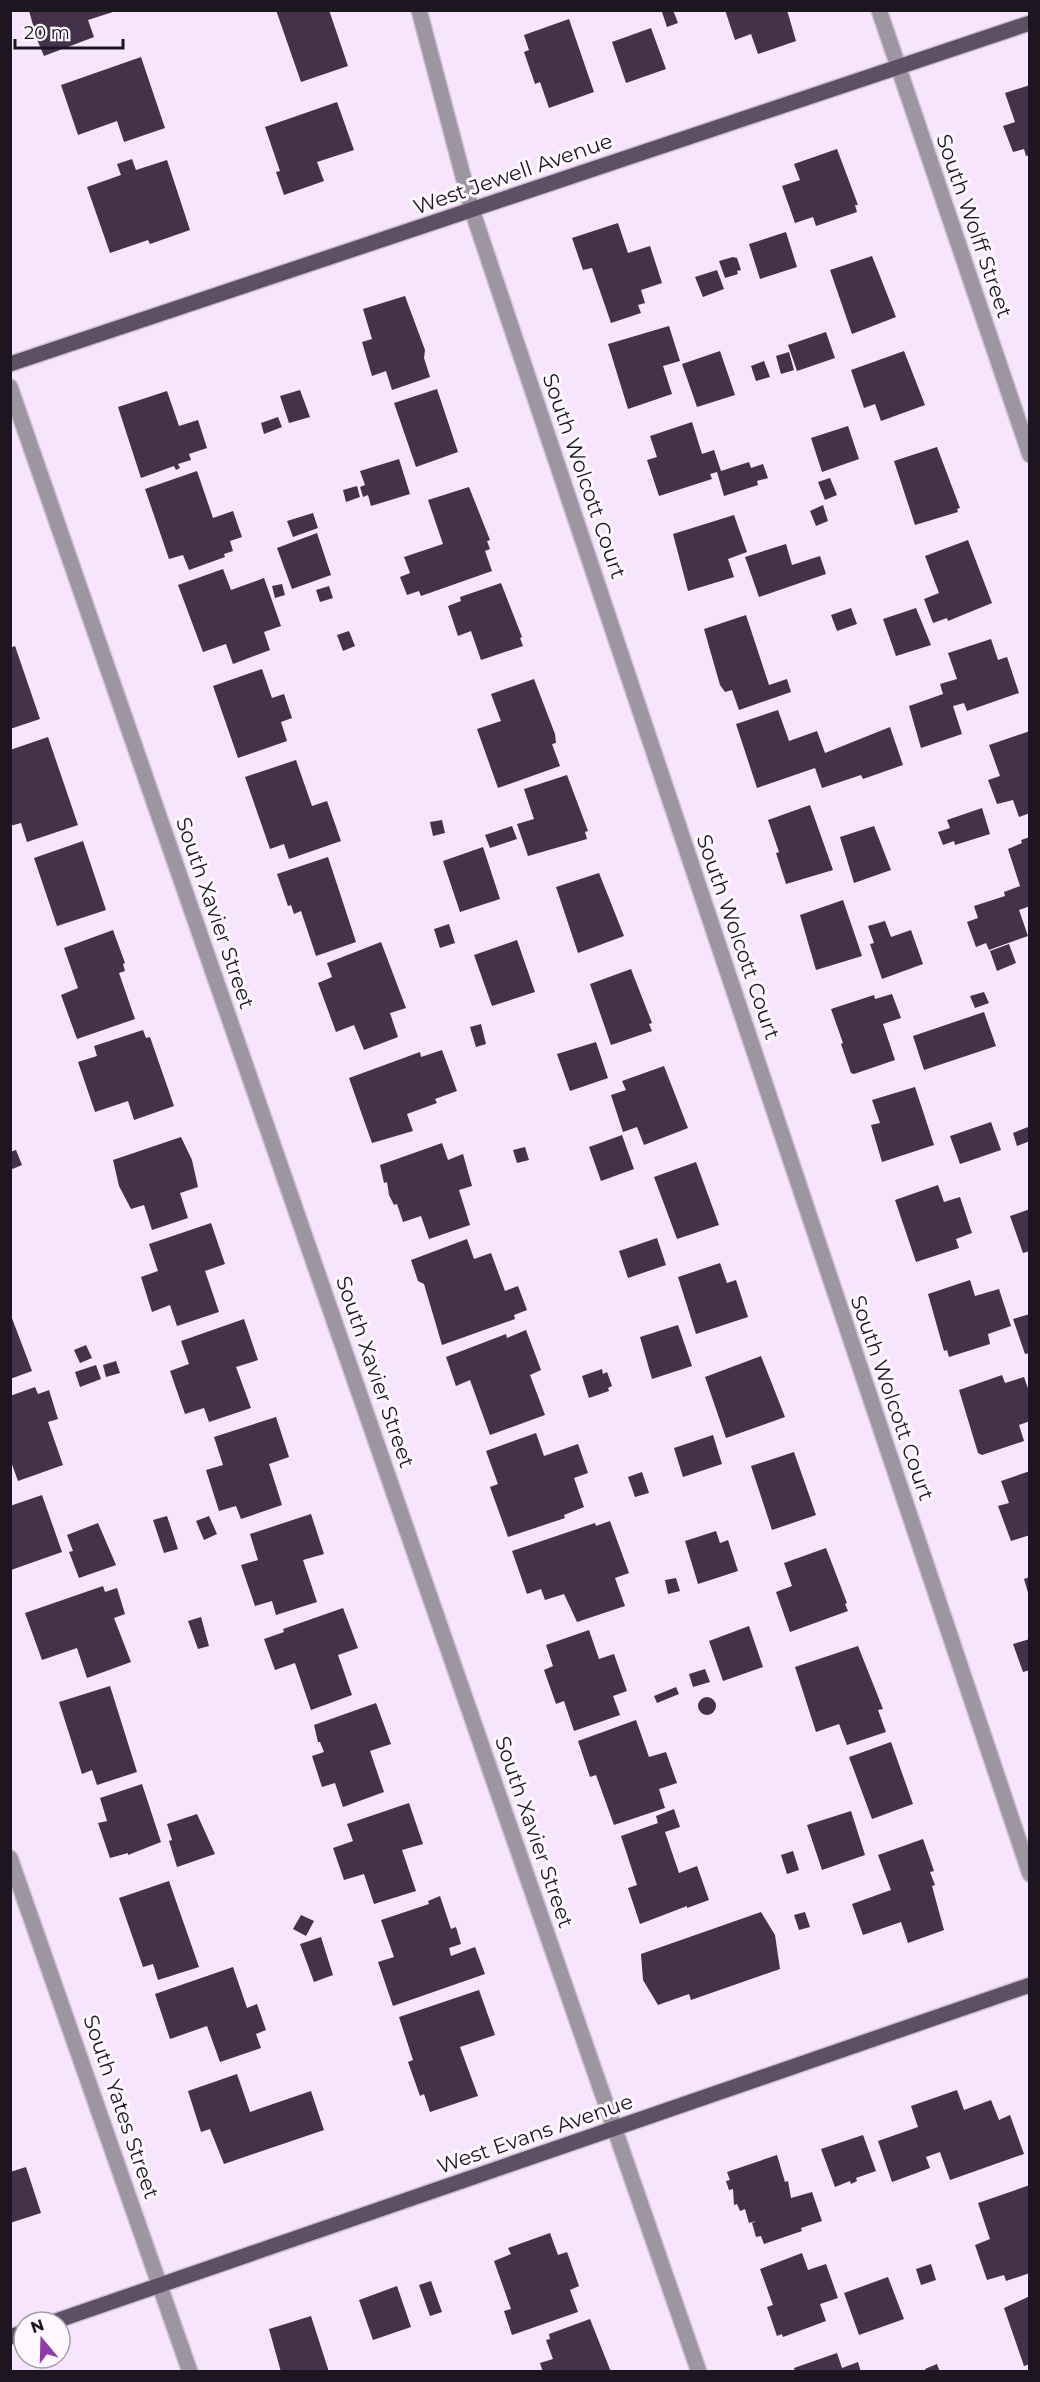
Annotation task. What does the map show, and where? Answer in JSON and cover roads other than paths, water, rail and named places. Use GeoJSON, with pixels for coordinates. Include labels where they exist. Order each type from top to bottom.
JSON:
{"type":"FeatureCollection","features":[{"type":"Feature","properties":{"kind":"main road","name":"West Jewell Avenue"},"geometry":{"type":"LineString","coordinates":[[10,364],[1029,23]]}},
{"type":"Feature","properties":{"kind":"main road","name":"West Evans Avenue"},"geometry":{"type":"LineString","coordinates":[[72,2315],[1029,1985]]}},
{"type":"Feature","properties":{"kind":"street","name":"South Wolcott Court"},"geometry":{"type":"LineString","coordinates":[[419,10],[472,210],[1029,1874]]}},
{"type":"Feature","properties":{"kind":"street","name":"South Wolff Street"},"geometry":{"type":"LineString","coordinates":[[879,10],[1029,455]]}},
{"type":"Feature","properties":{"kind":"street","name":"South Xavier Street"},"geometry":{"type":"LineString","coordinates":[[10,387],[699,2372]]}},
{"type":"Feature","properties":{"kind":"street","name":"South Yates Street"},"geometry":{"type":"LineString","coordinates":[[10,1858],[190,2372]]}}]}
